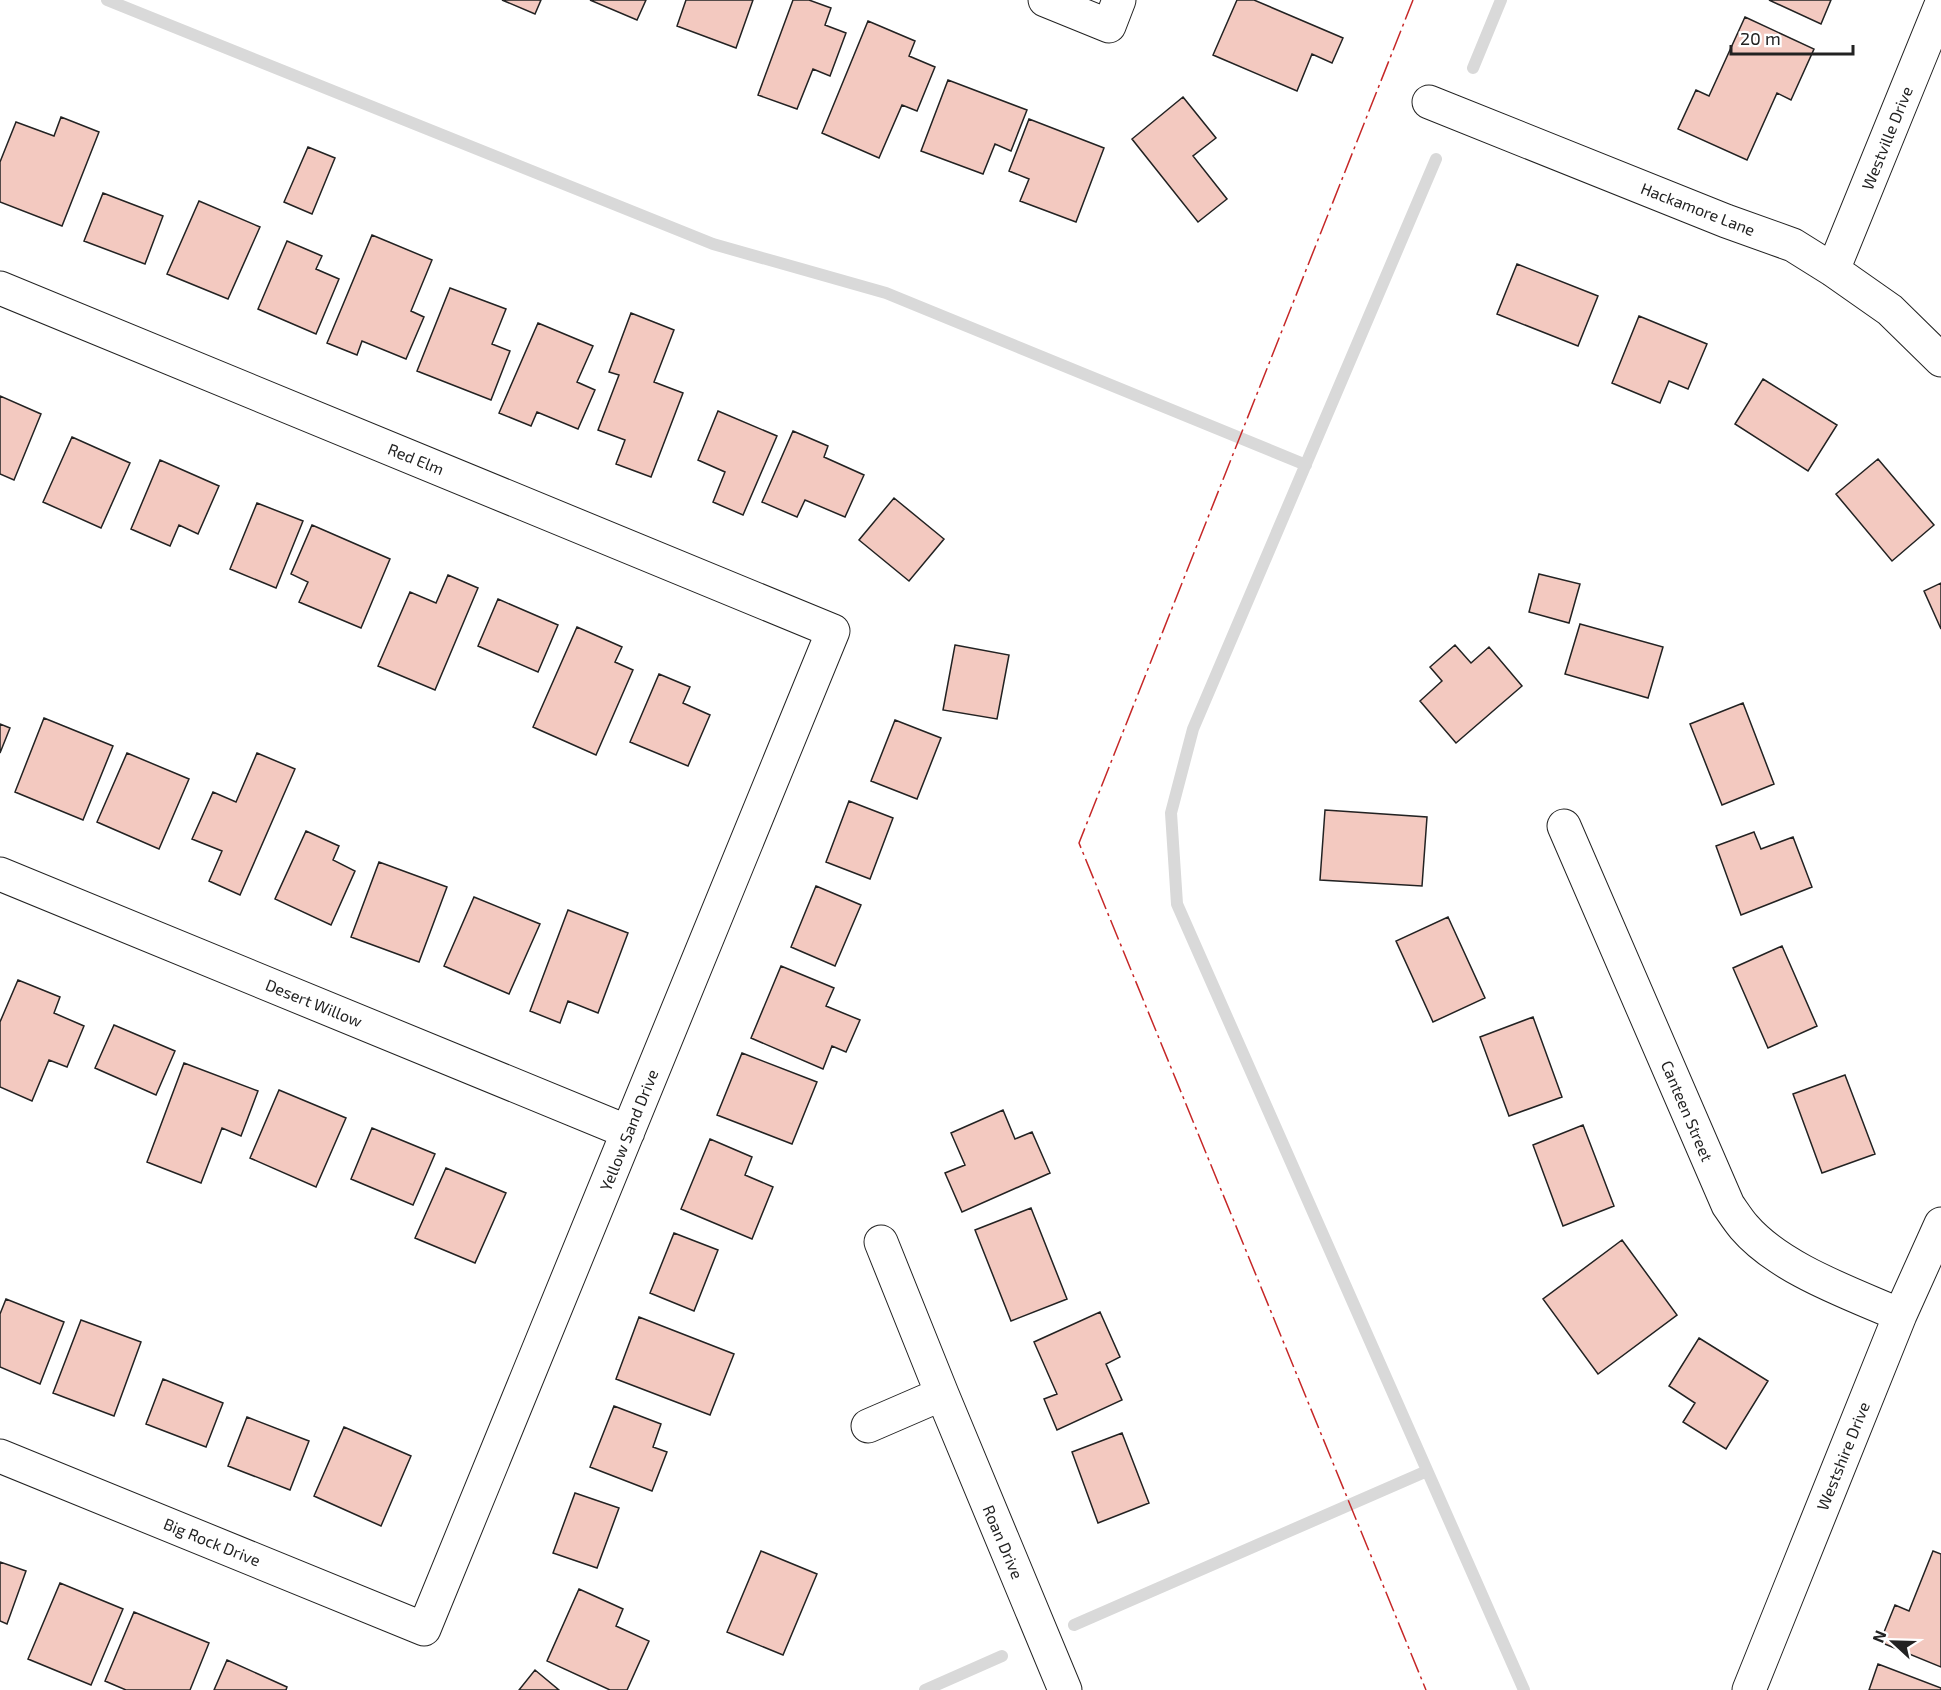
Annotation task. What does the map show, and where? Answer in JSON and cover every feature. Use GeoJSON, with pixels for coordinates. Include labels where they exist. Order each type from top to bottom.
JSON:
{"type":"FeatureCollection","features":[{"type":"Feature","properties":{"kind":"street"},"geometry":{"type":"LineString","coordinates":[[1045,0],[1114,13]]}},
{"type":"Feature","properties":{"kind":"street","name":"Westville Drive"},"geometry":{"type":"LineString","coordinates":[[1833,270],[1941,6]]}},
{"type":"Feature","properties":{"kind":"street","name":"Hackamore Lane"},"geometry":{"type":"LineString","coordinates":[[1429,102],[1715,217],[1793,245],[1890,310],[1941,360]]}},
{"type":"Feature","properties":{"kind":"street","name":"Red Elm"},"geometry":{"type":"LineString","coordinates":[[0,288],[833,631]]}},
{"type":"Feature","properties":{"kind":"street","name":"Yellow Sand Drive"},"geometry":{"type":"LineString","coordinates":[[424,1629],[833,631]]}},
{"type":"Feature","properties":{"kind":"street","name":"Canteen Street"},"geometry":{"type":"LineString","coordinates":[[1564,826],[1728,1205],[1745,1228],[1769,1250],[1810,1275],[1900,1315]]}},
{"type":"Feature","properties":{"kind":"street","name":"Desert Willow"},"geometry":{"type":"LineString","coordinates":[[0,874],[628,1132]]}},
{"type":"Feature","properties":{"kind":"street","name":"Westshire Drive"},"geometry":{"type":"LineString","coordinates":[[1749,1690],[1900,1315],[1941,1224]]}},
{"type":"Feature","properties":{"kind":"street","name":"Roan Drive"},"geometry":{"type":"LineString","coordinates":[[881,1242],[1065,1690]]}},
{"type":"Feature","properties":{"kind":"street"},"geometry":{"type":"LineString","coordinates":[[868,1426],[942,1394]]}},
{"type":"Feature","properties":{"kind":"street","name":"Big Rock Drive"},"geometry":{"type":"LineString","coordinates":[[0,1456],[424,1629]]}},
{"type":"Feature","properties":{"kind":"building"},"geometry":{"type":"Polygon","coordinates":[[[502,0],[541,0],[535,14],[502,0]]]}},
{"type":"Feature","properties":{"kind":"building"},"geometry":{"type":"Polygon","coordinates":[[[590,0],[646,0],[637,20],[590,0]]]}},
{"type":"Feature","properties":{"kind":"building"},"geometry":{"type":"Polygon","coordinates":[[[686,0],[753,0],[736,48],[677,26],[686,0]]]}},
{"type":"Feature","properties":{"kind":"building"},"geometry":{"type":"Polygon","coordinates":[[[793,0],[809,0],[831,8],[825,25],[846,33],[830,76],[813,69],[797,109],[758,95],[793,0]]]}},
{"type":"Feature","properties":{"kind":"building"},"geometry":{"type":"Polygon","coordinates":[[[1237,0],[1254,0],[1343,38],[1332,63],[1312,54],[1297,91],[1213,55],[1237,0]]]}},
{"type":"Feature","properties":{"kind":"building"},"geometry":{"type":"Polygon","coordinates":[[[1769,0],[1831,0],[1821,24],[1769,0]]]}},
{"type":"Feature","properties":{"kind":"building"},"geometry":{"type":"Polygon","coordinates":[[[1745,17],[1814,49],[1791,100],[1777,93],[1747,160],[1678,129],[1696,90],[1709,96],[1745,17]]]}},
{"type":"Feature","properties":{"kind":"building"},"geometry":{"type":"Polygon","coordinates":[[[868,21],[915,41],[909,56],[935,67],[917,111],[902,105],[879,158],[822,133],[868,21]]]}},
{"type":"Feature","properties":{"kind":"building"},"geometry":{"type":"Polygon","coordinates":[[[948,80],[1027,110],[1011,151],[995,144],[983,174],[921,151],[948,80]]]}},
{"type":"Feature","properties":{"kind":"building"},"geometry":{"type":"Polygon","coordinates":[[[1183,97],[1216,138],[1193,156],[1227,199],[1198,222],[1132,139],[1183,97]]]}},
{"type":"Feature","properties":{"kind":"building"},"geometry":{"type":"Polygon","coordinates":[[[61,117],[99,132],[62,226],[0,202],[0,162],[16,122],[54,136],[61,117]]]}},
{"type":"Feature","properties":{"kind":"building"},"geometry":{"type":"Polygon","coordinates":[[[1029,119],[1104,148],[1076,222],[1020,201],[1029,179],[1009,171],[1029,119]]]}},
{"type":"Feature","properties":{"kind":"building"},"geometry":{"type":"Polygon","coordinates":[[[308,147],[335,158],[312,214],[284,202],[308,147]]]}},
{"type":"Feature","properties":{"kind":"building"},"geometry":{"type":"Polygon","coordinates":[[[103,193],[163,216],[145,264],[84,241],[103,193]]]}},
{"type":"Feature","properties":{"kind":"building"},"geometry":{"type":"Polygon","coordinates":[[[199,201],[260,227],[228,299],[167,274],[199,201]]]}},
{"type":"Feature","properties":{"kind":"building"},"geometry":{"type":"Polygon","coordinates":[[[372,235],[432,260],[411,311],[424,317],[406,359],[362,341],[357,355],[327,343],[372,235]]]}},
{"type":"Feature","properties":{"kind":"building"},"geometry":{"type":"Polygon","coordinates":[[[287,241],[322,256],[316,269],[339,279],[316,334],[258,309],[287,241]]]}},
{"type":"Feature","properties":{"kind":"building"},"geometry":{"type":"Polygon","coordinates":[[[1517,264],[1598,296],[1578,346],[1497,314],[1517,264]]]}},
{"type":"Feature","properties":{"kind":"building"},"geometry":{"type":"Polygon","coordinates":[[[450,288],[506,309],[492,344],[510,351],[491,400],[417,371],[450,288]]]}},
{"type":"Feature","properties":{"kind":"building"},"geometry":{"type":"Polygon","coordinates":[[[631,313],[674,330],[654,382],[683,393],[651,477],[616,464],[625,440],[598,430],[619,375],[609,372],[631,313]]]}},
{"type":"Feature","properties":{"kind":"building"},"geometry":{"type":"Polygon","coordinates":[[[1639,316],[1707,344],[1688,389],[1669,381],[1660,403],[1612,383],[1639,316]]]}},
{"type":"Feature","properties":{"kind":"building"},"geometry":{"type":"Polygon","coordinates":[[[538,323],[593,346],[577,382],[595,390],[578,429],[537,412],[531,426],[499,413],[538,323]]]}},
{"type":"Feature","properties":{"kind":"building"},"geometry":{"type":"Polygon","coordinates":[[[1763,379],[1837,425],[1808,471],[1735,424],[1763,379]]]}},
{"type":"Feature","properties":{"kind":"building"},"geometry":{"type":"Polygon","coordinates":[[[0,396],[41,414],[14,480],[0,474],[0,396]]]}},
{"type":"Feature","properties":{"kind":"building"},"geometry":{"type":"Polygon","coordinates":[[[718,411],[777,436],[743,515],[713,502],[725,472],[698,460],[718,411]]]}},
{"type":"Feature","properties":{"kind":"building"},"geometry":{"type":"Polygon","coordinates":[[[793,431],[828,446],[824,457],[864,475],[845,517],[805,500],[797,517],[762,502],[793,431]]]}},
{"type":"Feature","properties":{"kind":"building"},"geometry":{"type":"Polygon","coordinates":[[[72,437],[130,463],[101,528],[43,502],[72,437]]]}},
{"type":"Feature","properties":{"kind":"building"},"geometry":{"type":"Polygon","coordinates":[[[1878,459],[1934,525],[1892,561],[1836,494],[1878,459]]]}},
{"type":"Feature","properties":{"kind":"building"},"geometry":{"type":"Polygon","coordinates":[[[160,460],[219,486],[198,534],[179,525],[170,546],[131,529],[160,460]]]}},
{"type":"Feature","properties":{"kind":"building"},"geometry":{"type":"Polygon","coordinates":[[[894,498],[944,539],[909,581],[859,540],[894,498]]]}},
{"type":"Feature","properties":{"kind":"building"},"geometry":{"type":"Polygon","coordinates":[[[257,503],[303,521],[276,588],[230,569],[257,503]]]}},
{"type":"Feature","properties":{"kind":"building"},"geometry":{"type":"Polygon","coordinates":[[[312,525],[390,559],[361,628],[299,602],[308,582],[291,574],[312,525]]]}},
{"type":"Feature","properties":{"kind":"building"},"geometry":{"type":"Polygon","coordinates":[[[1539,574],[1580,584],[1569,623],[1529,612],[1539,574]]]}},
{"type":"Feature","properties":{"kind":"building"},"geometry":{"type":"Polygon","coordinates":[[[448,575],[478,588],[435,690],[378,666],[410,592],[436,603],[448,575]]]}},
{"type":"Feature","properties":{"kind":"building"},"geometry":{"type":"Polygon","coordinates":[[[1941,583],[1941,629],[1924,591],[1941,583]]]}},
{"type":"Feature","properties":{"kind":"building"},"geometry":{"type":"Polygon","coordinates":[[[498,599],[558,625],[538,672],[478,646],[498,599]]]}},
{"type":"Feature","properties":{"kind":"building"},"geometry":{"type":"Polygon","coordinates":[[[1580,624],[1663,647],[1648,698],[1565,674],[1580,624]]]}},
{"type":"Feature","properties":{"kind":"building"},"geometry":{"type":"Polygon","coordinates":[[[577,627],[622,647],[615,662],[633,670],[596,755],[533,727],[577,627]]]}},
{"type":"Feature","properties":{"kind":"building"},"geometry":{"type":"Polygon","coordinates":[[[955,645],[1009,655],[997,719],[943,710],[955,645]]]}},
{"type":"Feature","properties":{"kind":"building"},"geometry":{"type":"Polygon","coordinates":[[[1455,645],[1471,663],[1489,647],[1522,686],[1456,743],[1420,701],[1442,681],[1430,667],[1455,645]]]}},
{"type":"Feature","properties":{"kind":"building"},"geometry":{"type":"Polygon","coordinates":[[[659,674],[690,687],[683,703],[710,715],[688,766],[630,742],[659,674]]]}},
{"type":"Feature","properties":{"kind":"building"},"geometry":{"type":"Polygon","coordinates":[[[1743,703],[1774,784],[1722,805],[1690,724],[1743,703]]]}},
{"type":"Feature","properties":{"kind":"building"},"geometry":{"type":"Polygon","coordinates":[[[44,718],[113,746],[83,820],[15,792],[44,718]]]}},
{"type":"Feature","properties":{"kind":"building"},"geometry":{"type":"Polygon","coordinates":[[[895,720],[941,738],[917,799],[871,781],[895,720]]]}},
{"type":"Feature","properties":{"kind":"building"},"geometry":{"type":"Polygon","coordinates":[[[0,724],[10,728],[0,753],[0,724]]]}},
{"type":"Feature","properties":{"kind":"building"},"geometry":{"type":"Polygon","coordinates":[[[127,753],[189,779],[159,849],[97,822],[127,753]]]}},
{"type":"Feature","properties":{"kind":"building"},"geometry":{"type":"Polygon","coordinates":[[[257,753],[295,769],[240,895],[209,881],[222,851],[192,839],[213,792],[236,802],[257,753]]]}},
{"type":"Feature","properties":{"kind":"building"},"geometry":{"type":"Polygon","coordinates":[[[849,801],[893,818],[870,879],[826,862],[849,801]]]}},
{"type":"Feature","properties":{"kind":"building"},"geometry":{"type":"Polygon","coordinates":[[[1325,810],[1427,817],[1422,886],[1320,880],[1325,810]]]}},
{"type":"Feature","properties":{"kind":"building"},"geometry":{"type":"Polygon","coordinates":[[[306,831],[339,846],[333,860],[355,871],[331,925],[275,899],[306,831]]]}},
{"type":"Feature","properties":{"kind":"building"},"geometry":{"type":"Polygon","coordinates":[[[1754,832],[1761,849],[1793,837],[1812,887],[1741,915],[1716,846],[1754,832]]]}},
{"type":"Feature","properties":{"kind":"building"},"geometry":{"type":"Polygon","coordinates":[[[379,862],[447,887],[419,962],[351,937],[379,862]]]}},
{"type":"Feature","properties":{"kind":"building"},"geometry":{"type":"Polygon","coordinates":[[[816,886],[861,905],[835,966],[791,947],[816,886]]]}},
{"type":"Feature","properties":{"kind":"building"},"geometry":{"type":"Polygon","coordinates":[[[474,897],[540,924],[509,994],[444,966],[474,897]]]}},
{"type":"Feature","properties":{"kind":"building"},"geometry":{"type":"Polygon","coordinates":[[[568,910],[628,933],[598,1013],[568,1001],[560,1023],[530,1011],[568,910]]]}},
{"type":"Feature","properties":{"kind":"building"},"geometry":{"type":"Polygon","coordinates":[[[1448,917],[1485,998],[1433,1022],[1396,941],[1448,917]]]}},
{"type":"Feature","properties":{"kind":"building"},"geometry":{"type":"Polygon","coordinates":[[[1782,946],[1817,1026],[1768,1048],[1733,968],[1782,946]]]}},
{"type":"Feature","properties":{"kind":"building"},"geometry":{"type":"Polygon","coordinates":[[[781,966],[834,988],[826,1006],[860,1020],[846,1052],[832,1046],[823,1069],[751,1038],[781,966]]]}},
{"type":"Feature","properties":{"kind":"building"},"geometry":{"type":"Polygon","coordinates":[[[18,980],[60,997],[54,1013],[84,1026],[67,1067],[49,1060],[32,1101],[0,1087],[0,1022],[18,980]]]}},
{"type":"Feature","properties":{"kind":"building"},"geometry":{"type":"Polygon","coordinates":[[[1533,1017],[1562,1097],[1509,1116],[1480,1037],[1533,1017]]]}},
{"type":"Feature","properties":{"kind":"building"},"geometry":{"type":"Polygon","coordinates":[[[114,1025],[175,1051],[156,1095],[95,1068],[114,1025]]]}},
{"type":"Feature","properties":{"kind":"building"},"geometry":{"type":"Polygon","coordinates":[[[742,1053],[817,1082],[792,1144],[717,1115],[742,1053]]]}},
{"type":"Feature","properties":{"kind":"building"},"geometry":{"type":"Polygon","coordinates":[[[184,1063],[258,1091],[241,1136],[222,1128],[201,1183],[147,1162],[184,1063]]]}},
{"type":"Feature","properties":{"kind":"building"},"geometry":{"type":"Polygon","coordinates":[[[1845,1075],[1875,1154],[1822,1173],[1793,1094],[1845,1075]]]}},
{"type":"Feature","properties":{"kind":"building"},"geometry":{"type":"Polygon","coordinates":[[[279,1090],[346,1118],[316,1187],[250,1158],[279,1090]]]}},
{"type":"Feature","properties":{"kind":"building"},"geometry":{"type":"Polygon","coordinates":[[[1003,1110],[1015,1139],[1032,1132],[1050,1173],[962,1212],[945,1173],[965,1165],[951,1133],[1003,1110]]]}},
{"type":"Feature","properties":{"kind":"building"},"geometry":{"type":"Polygon","coordinates":[[[1583,1125],[1614,1206],[1563,1226],[1533,1145],[1583,1125]]]}},
{"type":"Feature","properties":{"kind":"building"},"geometry":{"type":"Polygon","coordinates":[[[372,1128],[435,1154],[413,1205],[351,1179],[372,1128]]]}},
{"type":"Feature","properties":{"kind":"building"},"geometry":{"type":"Polygon","coordinates":[[[710,1139],[752,1157],[745,1175],[773,1187],[752,1239],[681,1209],[710,1139]]]}},
{"type":"Feature","properties":{"kind":"building"},"geometry":{"type":"Polygon","coordinates":[[[446,1168],[506,1193],[475,1263],[415,1238],[446,1168]]]}},
{"type":"Feature","properties":{"kind":"building"},"geometry":{"type":"Polygon","coordinates":[[[1031,1208],[1067,1299],[1011,1321],[975,1230],[1031,1208]]]}},
{"type":"Feature","properties":{"kind":"building"},"geometry":{"type":"Polygon","coordinates":[[[674,1233],[718,1250],[694,1311],[650,1293],[674,1233]]]}},
{"type":"Feature","properties":{"kind":"building"},"geometry":{"type":"Polygon","coordinates":[[[1622,1240],[1677,1315],[1598,1374],[1543,1299],[1622,1240]]]}},
{"type":"Feature","properties":{"kind":"building"},"geometry":{"type":"Polygon","coordinates":[[[6,1299],[64,1322],[40,1384],[0,1367],[0,1314],[6,1299]]]}},
{"type":"Feature","properties":{"kind":"building"},"geometry":{"type":"Polygon","coordinates":[[[1100,1312],[1120,1357],[1106,1364],[1122,1400],[1057,1430],[1044,1399],[1057,1394],[1034,1342],[1100,1312]]]}},
{"type":"Feature","properties":{"kind":"building"},"geometry":{"type":"Polygon","coordinates":[[[639,1317],[734,1354],[710,1415],[616,1379],[639,1317]]]}},
{"type":"Feature","properties":{"kind":"building"},"geometry":{"type":"Polygon","coordinates":[[[81,1320],[141,1342],[114,1416],[53,1393],[81,1320]]]}},
{"type":"Feature","properties":{"kind":"building"},"geometry":{"type":"Polygon","coordinates":[[[1699,1338],[1768,1381],[1726,1449],[1683,1422],[1695,1403],[1669,1386],[1699,1338]]]}},
{"type":"Feature","properties":{"kind":"building"},"geometry":{"type":"Polygon","coordinates":[[[163,1379],[223,1403],[206,1447],[146,1424],[163,1379]]]}},
{"type":"Feature","properties":{"kind":"building"},"geometry":{"type":"Polygon","coordinates":[[[614,1406],[661,1424],[653,1447],[667,1452],[652,1491],[590,1467],[614,1406]]]}},
{"type":"Feature","properties":{"kind":"building"},"geometry":{"type":"Polygon","coordinates":[[[247,1417],[309,1441],[290,1490],[228,1466],[247,1417]]]}},
{"type":"Feature","properties":{"kind":"building"},"geometry":{"type":"Polygon","coordinates":[[[344,1427],[411,1456],[381,1526],[314,1496],[344,1427]]]}},
{"type":"Feature","properties":{"kind":"building"},"geometry":{"type":"Polygon","coordinates":[[[1122,1433],[1149,1503],[1098,1523],[1072,1452],[1122,1433]]]}},
{"type":"Feature","properties":{"kind":"building"},"geometry":{"type":"Polygon","coordinates":[[[575,1493],[619,1508],[597,1568],[553,1553],[575,1493]]]}},
{"type":"Feature","properties":{"kind":"building"},"geometry":{"type":"Polygon","coordinates":[[[761,1551],[817,1574],[783,1655],[727,1632],[761,1551]]]}},
{"type":"Feature","properties":{"kind":"building"},"geometry":{"type":"Polygon","coordinates":[[[1933,1551],[1941,1554],[1941,1667],[1880,1642],[1895,1605],[1909,1611],[1933,1551]]]}},
{"type":"Feature","properties":{"kind":"building"},"geometry":{"type":"Polygon","coordinates":[[[0,1562],[26,1571],[7,1624],[0,1621],[0,1562]]]}},
{"type":"Feature","properties":{"kind":"building"},"geometry":{"type":"Polygon","coordinates":[[[60,1583],[123,1609],[91,1685],[28,1659],[60,1583]]]}},
{"type":"Feature","properties":{"kind":"building"},"geometry":{"type":"Polygon","coordinates":[[[579,1589],[623,1609],[616,1626],[649,1641],[627,1690],[610,1690],[547,1661],[579,1589]]]}},
{"type":"Feature","properties":{"kind":"building"},"geometry":{"type":"Polygon","coordinates":[[[134,1612],[209,1643],[190,1690],[126,1690],[105,1681],[134,1612]]]}},
{"type":"Feature","properties":{"kind":"building"},"geometry":{"type":"Polygon","coordinates":[[[227,1660],[287,1687],[286,1690],[214,1690],[227,1660]]]}},
{"type":"Feature","properties":{"kind":"building"},"geometry":{"type":"Polygon","coordinates":[[[1878,1664],[1941,1688],[1941,1690],[1869,1690],[1878,1664]]]}},
{"type":"Feature","properties":{"kind":"building"},"geometry":{"type":"Polygon","coordinates":[[[535,1670],[559,1690],[519,1690],[535,1670]]]}},
{"type":"Feature","properties":{"kind":"waterway"},"geometry":{"type":"LineString","coordinates":[[107,0],[713,244],[886,293],[1306,465]]}},
{"type":"Feature","properties":{"kind":"waterway"},"geometry":{"type":"LineString","coordinates":[[1473,68],[1501,0]]}},
{"type":"Feature","properties":{"kind":"waterway"},"geometry":{"type":"LineString","coordinates":[[1436,159],[1193,729],[1171,813],[1177,904],[1524,1690]]}},
{"type":"Feature","properties":{"kind":"waterway"},"geometry":{"type":"LineString","coordinates":[[1074,1625],[1427,1471]]}},
{"type":"Feature","properties":{"kind":"waterway"},"geometry":{"type":"LineString","coordinates":[[925,1690],[1002,1656]]}},
{"type":"Feature","properties":{"kind":"power"},"geometry":{"type":"LineString","coordinates":[[1413,0],[1079,843],[1426,1690]]}}]}
